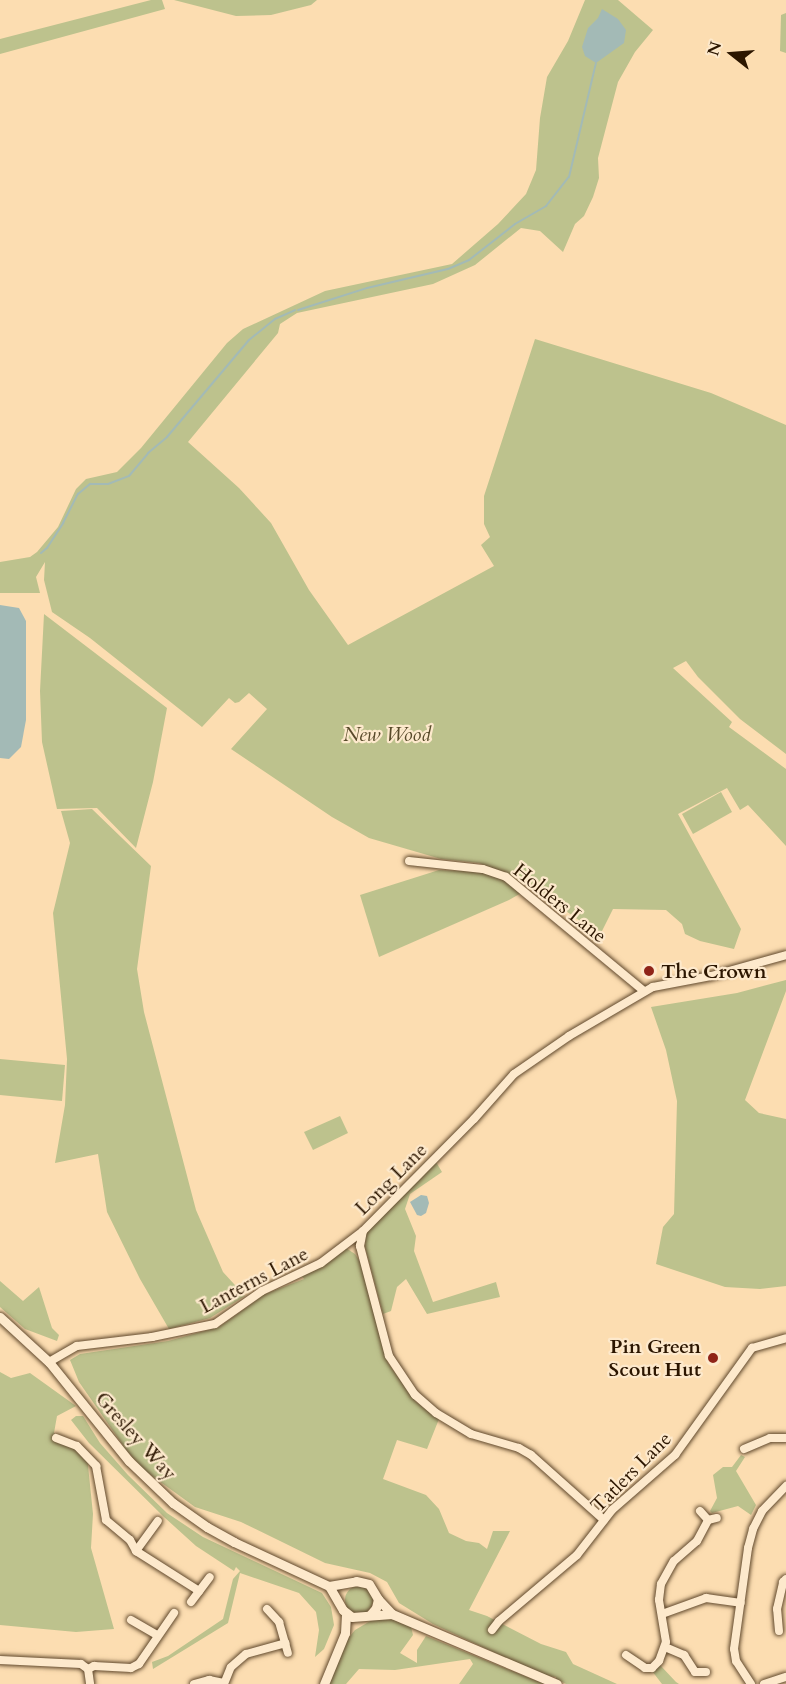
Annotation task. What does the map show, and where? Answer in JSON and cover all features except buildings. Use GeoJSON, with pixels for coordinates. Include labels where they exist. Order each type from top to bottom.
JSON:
{"type":"FeatureCollection","features":[{"type":"Feature","properties":{"kind":"street","name":"Holders Lane"},"geometry":{"type":"LineString","coordinates":[[409,861],[483,869],[506,877],[644,991]]}},
{"type":"Feature","properties":{"kind":"street","name":"Long Lane"},"geometry":{"type":"LineString","coordinates":[[604,1520],[531,1455],[519,1448],[471,1434],[436,1413],[415,1395],[389,1356],[360,1246],[363,1232],[474,1119],[514,1074],[644,991],[786,955]]}},
{"type":"Feature","properties":{"kind":"street","name":"Lanterns Lane"},"geometry":{"type":"LineString","coordinates":[[49,1362],[76,1346],[152,1337],[215,1324],[262,1291],[321,1263],[363,1232]]}},
{"type":"Feature","properties":{"kind":"street","name":"Gresley Way"},"geometry":{"type":"LineString","coordinates":[[0,1317],[49,1362],[129,1461],[180,1508],[234,1542],[329,1586]]}},
{"type":"Feature","properties":{"kind":"street","name":"Tatlers Lane"},"geometry":{"type":"LineString","coordinates":[[492,1630],[499,1621],[577,1555],[604,1520],[675,1455],[752,1348],[786,1338]]}},
{"type":"Feature","properties":{"kind":"street"},"geometry":{"type":"LineString","coordinates":[[56,1438],[77,1446],[96,1466],[100,1476],[104,1517],[130,1540],[136,1551],[199,1591]]}},
{"type":"Feature","properties":{"kind":"street"},"geometry":{"type":"LineString","coordinates":[[754,1458],[748,1448],[767,1438],[786,1438]]}},
{"type":"Feature","properties":{"kind":"street"},"geometry":{"type":"LineString","coordinates":[[751,1684],[734,1654],[753,1529],[767,1503],[786,1486]]}},
{"type":"Feature","properties":{"kind":"street"},"geometry":{"type":"LineString","coordinates":[[700,1511],[708,1520]]}},
{"type":"Feature","properties":{"kind":"street"},"geometry":{"type":"LineString","coordinates":[[708,1520],[717,1518]]}},
{"type":"Feature","properties":{"kind":"street"},"geometry":{"type":"LineString","coordinates":[[626,1655],[642,1667],[652,1668],[666,1647],[659,1594],[664,1578],[674,1561],[698,1541],[708,1520]]}},
{"type":"Feature","properties":{"kind":"street"},"geometry":{"type":"LineString","coordinates":[[136,1551],[159,1521]]}},
{"type":"Feature","properties":{"kind":"street"},"geometry":{"type":"LineString","coordinates":[[191,1602],[210,1577]]}},
{"type":"Feature","properties":{"kind":"street"},"geometry":{"type":"LineString","coordinates":[[779,1631],[777,1610],[783,1582],[786,1580]]}},
{"type":"Feature","properties":{"kind":"street"},"geometry":{"type":"LineString","coordinates":[[345,1633],[346,1614],[329,1586],[356,1581],[369,1584],[375,1590],[378,1599],[392,1614],[557,1684]]}},
{"type":"Feature","properties":{"kind":"street"},"geometry":{"type":"LineString","coordinates":[[340,1602],[342,1592],[348,1584]]}},
{"type":"Feature","properties":{"kind":"street"},"geometry":{"type":"LineString","coordinates":[[662,1614],[706,1598],[741,1603]]}},
{"type":"Feature","properties":{"kind":"street"},"geometry":{"type":"LineString","coordinates":[[370,1615],[376,1608],[378,1599]]}},
{"type":"Feature","properties":{"kind":"street"},"geometry":{"type":"LineString","coordinates":[[267,1609],[279,1622],[288,1653]]}},
{"type":"Feature","properties":{"kind":"street"},"geometry":{"type":"LineString","coordinates":[[88,1669],[94,1666],[131,1668],[139,1664],[174,1613]]}},
{"type":"Feature","properties":{"kind":"street"},"geometry":{"type":"LineString","coordinates":[[346,1614],[358,1618],[392,1614]]}},
{"type":"Feature","properties":{"kind":"street"},"geometry":{"type":"LineString","coordinates":[[324,1684],[345,1633],[358,1618]]}},
{"type":"Feature","properties":{"kind":"street"},"geometry":{"type":"LineString","coordinates":[[131,1620],[157,1635]]}},
{"type":"Feature","properties":{"kind":"street"},"geometry":{"type":"LineString","coordinates":[[194,1684],[208,1680],[224,1684],[231,1667],[246,1654],[286,1643]]}},
{"type":"Feature","properties":{"kind":"street"},"geometry":{"type":"LineString","coordinates":[[666,1647],[682,1653],[695,1672],[706,1672]]}},
{"type":"Feature","properties":{"kind":"street"},"geometry":{"type":"LineString","coordinates":[[0,1660],[78,1664],[88,1669]]}},
{"type":"Feature","properties":{"kind":"street"},"geometry":{"type":"LineString","coordinates":[[88,1669],[90,1684]]}},
{"type":"Feature","properties":{"kind":"street"},"geometry":{"type":"LineString","coordinates":[[764,1684],[786,1677]]}},
{"type":"Feature","properties":{"kind":"green space"},"geometry":{"type":"Polygon","coordinates":[[[151,0],[162,0],[165,9],[0,54],[0,39],[151,0]]]}},
{"type":"Feature","properties":{"kind":"green space"},"geometry":{"type":"Polygon","coordinates":[[[174,0],[317,0],[311,5],[271,15],[236,16],[174,0]]]}},
{"type":"Feature","properties":{"kind":"green space","name":"New Wood"},"geometry":{"type":"Polygon","coordinates":[[[585,0],[618,0],[653,30],[635,52],[618,82],[598,158],[599,178],[593,197],[584,216],[575,224],[563,252],[540,231],[521,228],[475,265],[433,284],[297,313],[280,324],[278,333],[188,442],[239,488],[271,523],[309,590],[348,645],[494,566],[481,545],[490,537],[484,524],[484,496],[535,339],[711,393],[786,425],[786,754],[740,719],[698,677],[686,661],[673,668],[732,722],[729,727],[786,769],[786,846],[748,805],[740,810],[727,788],[678,814],[741,929],[734,949],[700,941],[685,934],[682,924],[666,910],[613,909],[600,935],[519,878],[479,863],[441,859],[369,838],[332,817],[231,749],[267,709],[249,693],[235,703],[229,698],[202,727],[90,638],[52,612],[44,580],[45,562],[36,577],[40,593],[0,593],[0,562],[30,557],[37,552],[58,527],[76,489],[86,479],[117,472],[141,448],[227,343],[243,329],[325,291],[452,264],[498,224],[526,194],[536,170],[540,118],[547,77],[568,41],[585,0]]]}},
{"type":"Feature","properties":{"kind":"green space"},"geometry":{"type":"Polygon","coordinates":[[[786,13],[786,53],[780,51],[781,15],[786,13]]]}},
{"type":"Feature","properties":{"kind":"green space"},"geometry":{"type":"Polygon","coordinates":[[[44,614],[167,708],[153,782],[136,848],[97,808],[57,809],[42,742],[40,691],[44,614]]]}},
{"type":"Feature","properties":{"kind":"green space"},"geometry":{"type":"Polygon","coordinates":[[[721,792],[732,812],[693,834],[682,814],[721,792]]]}},
{"type":"Feature","properties":{"kind":"green space"},"geometry":{"type":"Polygon","coordinates":[[[92,809],[151,866],[137,969],[144,1012],[196,1210],[223,1272],[245,1296],[210,1318],[169,1329],[140,1279],[107,1212],[98,1154],[55,1163],[65,1105],[67,1059],[53,913],[70,843],[61,811],[92,809]]]}},
{"type":"Feature","properties":{"kind":"green space"},"geometry":{"type":"Polygon","coordinates":[[[439,870],[483,872],[500,877],[523,892],[379,957],[360,895],[439,870]]]}},
{"type":"Feature","properties":{"kind":"green space"},"geometry":{"type":"Polygon","coordinates":[[[786,980],[786,991],[745,1100],[759,1113],[786,1119],[786,1286],[760,1289],[725,1287],[656,1264],[663,1227],[674,1214],[677,1101],[666,1050],[651,1007],[737,993],[786,980]]]}},
{"type":"Feature","properties":{"kind":"green space"},"geometry":{"type":"Polygon","coordinates":[[[0,1059],[65,1065],[62,1101],[0,1095],[0,1059]]]}},
{"type":"Feature","properties":{"kind":"green space"},"geometry":{"type":"Polygon","coordinates":[[[340,1116],[348,1133],[313,1150],[304,1132],[340,1116]]]}},
{"type":"Feature","properties":{"kind":"green space"},"geometry":{"type":"Polygon","coordinates":[[[436,1162],[442,1172],[410,1194],[405,1209],[416,1236],[414,1251],[433,1302],[496,1282],[500,1297],[427,1314],[406,1279],[397,1287],[391,1311],[383,1314],[365,1247],[366,1230],[436,1162]]]}},
{"type":"Feature","properties":{"kind":"green space"},"geometry":{"type":"Polygon","coordinates":[[[346,1248],[355,1254],[361,1263],[388,1363],[415,1401],[439,1419],[427,1449],[397,1440],[383,1479],[426,1495],[439,1509],[449,1533],[466,1541],[479,1543],[487,1549],[493,1531],[510,1531],[469,1610],[487,1616],[541,1644],[566,1652],[573,1664],[617,1684],[566,1684],[556,1677],[545,1676],[433,1624],[399,1603],[387,1582],[370,1573],[325,1563],[241,1522],[195,1507],[144,1470],[127,1451],[79,1382],[70,1360],[80,1354],[168,1341],[219,1327],[265,1294],[304,1279],[301,1275],[346,1248]]]}},
{"type":"Feature","properties":{"kind":"green space"},"geometry":{"type":"Polygon","coordinates":[[[0,1281],[23,1301],[39,1287],[52,1328],[59,1335],[57,1341],[25,1329],[0,1307],[0,1281]]]}},
{"type":"Feature","properties":{"kind":"green space"},"geometry":{"type":"Polygon","coordinates":[[[0,1372],[11,1378],[30,1373],[76,1406],[57,1416],[54,1433],[87,1456],[93,1514],[91,1548],[114,1629],[76,1632],[0,1625],[0,1372]]]}},
{"type":"Feature","properties":{"kind":"green space"},"geometry":{"type":"Polygon","coordinates":[[[76,1416],[83,1416],[100,1443],[128,1475],[167,1513],[203,1537],[322,1593],[331,1607],[334,1625],[324,1649],[315,1657],[319,1630],[316,1612],[299,1593],[240,1573],[228,1623],[153,1669],[152,1662],[168,1656],[223,1619],[233,1579],[240,1571],[236,1567],[234,1571],[196,1546],[164,1517],[89,1443],[71,1420],[76,1416]]]}},
{"type":"Feature","properties":{"kind":"green space"},"geometry":{"type":"Polygon","coordinates":[[[741,1455],[745,1457],[736,1471],[756,1505],[751,1515],[738,1506],[712,1513],[710,1511],[717,1498],[713,1475],[723,1467],[732,1467],[741,1455]]]}},
{"type":"Feature","properties":{"kind":"green space"},"geometry":{"type":"Polygon","coordinates":[[[359,1586],[369,1590],[373,1600],[369,1610],[359,1614],[349,1610],[345,1600],[349,1590],[359,1586]]]}},
{"type":"Feature","properties":{"kind":"green space"},"geometry":{"type":"Polygon","coordinates":[[[389,1618],[411,1627],[413,1635],[400,1653],[417,1663],[417,1650],[426,1636],[544,1684],[459,1684],[473,1664],[470,1659],[395,1670],[359,1669],[346,1684],[328,1684],[346,1641],[355,1630],[372,1620],[389,1618]]]}},
{"type":"Feature","properties":{"kind":"green space"},"geometry":{"type":"Polygon","coordinates":[[[660,1665],[679,1684],[662,1684],[652,1671],[660,1665]]]}},
{"type":"Feature","properties":{"kind":"water"},"geometry":{"type":"Polygon","coordinates":[[[602,9],[618,19],[626,30],[624,43],[596,63],[585,56],[582,47],[588,28],[598,18],[602,9]]]}},
{"type":"Feature","properties":{"kind":"water"},"geometry":{"type":"Polygon","coordinates":[[[0,605],[19,608],[26,621],[26,720],[21,747],[9,759],[0,758],[0,605]]]}},
{"type":"Feature","properties":{"kind":"water"},"geometry":{"type":"Polygon","coordinates":[[[421,1195],[427,1196],[429,1203],[426,1213],[421,1216],[417,1215],[410,1202],[421,1195]]]}},
{"type":"Feature","properties":{"kind":"waterway"},"geometry":{"type":"LineString","coordinates":[[298,310],[367,288],[448,269],[469,260],[515,224],[546,206],[569,177],[596,63]]}},
{"type":"Feature","properties":{"kind":"waterway"},"geometry":{"type":"LineString","coordinates":[[41,553],[47,548],[63,523],[78,494],[90,484],[108,484],[129,476],[148,453],[167,437],[249,340],[275,319],[295,310]]}},
{"type":"Feature","properties":{"kind":"place","name":"The Crown"},"geometry":{"type":"Point","coordinates":[649,971]}},
{"type":"Feature","properties":{"kind":"place","name":"Pin Green Scout Hut"},"geometry":{"type":"Point","coordinates":[713,1358]}}]}
